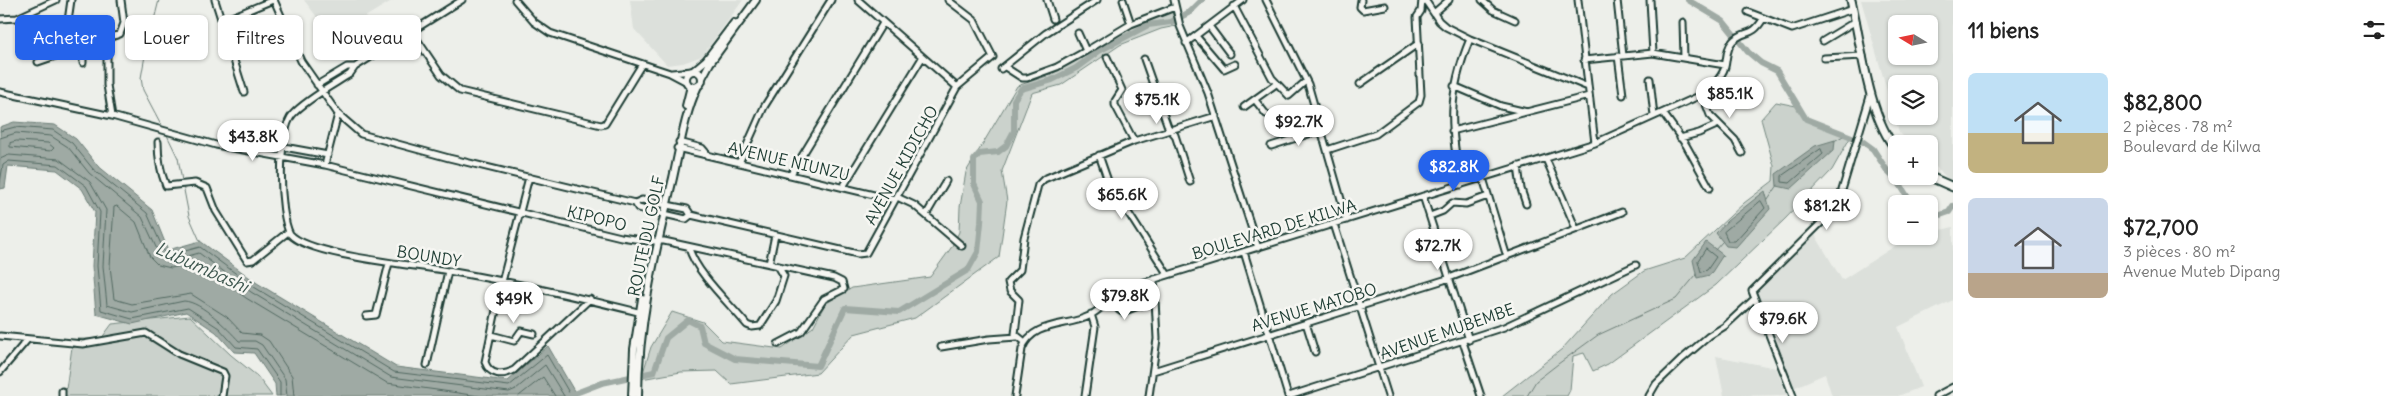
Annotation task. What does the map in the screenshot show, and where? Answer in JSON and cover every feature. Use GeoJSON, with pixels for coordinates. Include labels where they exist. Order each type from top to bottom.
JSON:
{"type":"FeatureCollection","features":[{"type":"Feature","properties":{"kind":"highway"},"geometry":{"type":"LineString","coordinates":[[1851,0],[1871,91],[1880,120],[1888,135]]}},
{"type":"Feature","properties":{"kind":"highway"},"geometry":{"type":"LineString","coordinates":[[1938,180],[1953,187]]}},
{"type":"Feature","properties":{"kind":"main road"},"geometry":{"type":"LineString","coordinates":[[751,0],[743,15],[702,78],[692,84],[687,76],[706,60],[743,15],[756,0]]}},
{"type":"Feature","properties":{"kind":"main road"},"geometry":{"type":"LineString","coordinates":[[692,71],[699,72],[702,78]]}},
{"type":"Feature","properties":{"kind":"main road","name":"ROUTE DU GOLF"},"geometry":{"type":"LineString","coordinates":[[638,396],[635,379],[641,313],[692,84]]}},
{"type":"Feature","properties":{"kind":"main road"},"geometry":{"type":"LineString","coordinates":[[632,396],[635,379]]}},
{"type":"Feature","properties":{"kind":"street"},"geometry":{"type":"LineString","coordinates":[[0,19],[17,18],[56,0]]}},
{"type":"Feature","properties":{"kind":"street"},"geometry":{"type":"LineString","coordinates":[[69,15],[71,0]]}},
{"type":"Feature","properties":{"kind":"street"},"geometry":{"type":"LineString","coordinates":[[115,36],[123,30],[121,0]]}},
{"type":"Feature","properties":{"kind":"street"},"geometry":{"type":"LineString","coordinates":[[215,0],[220,15]]}},
{"type":"Feature","properties":{"kind":"street"},"geometry":{"type":"LineString","coordinates":[[237,15],[273,0],[294,48],[317,86],[338,114],[355,130],[370,137],[529,177],[635,203],[641,200],[689,210],[691,215],[775,235],[769,264]]}},
{"type":"Feature","properties":{"kind":"street"},"geometry":{"type":"LineString","coordinates":[[421,26],[462,0]]}},
{"type":"Feature","properties":{"kind":"street"},"geometry":{"type":"LineString","coordinates":[[515,0],[534,22],[550,33],[670,73],[692,84]]}},
{"type":"Feature","properties":{"kind":"street"},"geometry":{"type":"LineString","coordinates":[[739,163],[764,107],[831,0]]}},
{"type":"Feature","properties":{"kind":"street"},"geometry":{"type":"LineString","coordinates":[[858,0],[957,87],[993,56],[974,20],[948,0]]}},
{"type":"Feature","properties":{"kind":"street"},"geometry":{"type":"LineString","coordinates":[[1047,0],[1053,19]]}},
{"type":"Feature","properties":{"kind":"street"},"geometry":{"type":"LineString","coordinates":[[1097,0],[1046,33],[1003,68],[1022,78],[1026,78],[1057,67],[1131,24],[1176,10]]}},
{"type":"Feature","properties":{"kind":"street"},"geometry":{"type":"LineString","coordinates":[[1123,0],[1131,24]]}},
{"type":"Feature","properties":{"kind":"street"},"geometry":{"type":"LineString","coordinates":[[1174,0],[1180,26],[1197,64],[1216,116],[1258,248]]}},
{"type":"Feature","properties":{"kind":"street"},"geometry":{"type":"LineString","coordinates":[[1186,43],[1243,0]]}},
{"type":"Feature","properties":{"kind":"street"},"geometry":{"type":"LineString","coordinates":[[1266,0],[1306,80],[1347,220]]}},
{"type":"Feature","properties":{"kind":"street"},"geometry":{"type":"LineString","coordinates":[[1361,0],[1360,7],[1363,10],[1384,6]]}},
{"type":"Feature","properties":{"kind":"street"},"geometry":{"type":"LineString","coordinates":[[1423,0],[1446,26],[1470,39],[1588,88]]}},
{"type":"Feature","properties":{"kind":"street"},"geometry":{"type":"LineString","coordinates":[[1327,150],[1376,134],[1419,102],[1421,95],[1418,16],[1423,0]]}},
{"type":"Feature","properties":{"kind":"street"},"geometry":{"type":"LineString","coordinates":[[1434,13],[1449,0]]}},
{"type":"Feature","properties":{"kind":"street"},"geometry":{"type":"LineString","coordinates":[[1482,0],[1493,10],[1515,20]]}},
{"type":"Feature","properties":{"kind":"street"},"geometry":{"type":"LineString","coordinates":[[1578,0],[1595,143]]}},
{"type":"Feature","properties":{"kind":"street"},"geometry":{"type":"LineString","coordinates":[[1617,0],[1623,95]]}},
{"type":"Feature","properties":{"kind":"street"},"geometry":{"type":"LineString","coordinates":[[1650,0],[1653,53]]}},
{"type":"Feature","properties":{"kind":"street"},"geometry":{"type":"LineString","coordinates":[[1234,6],[1276,84],[1289,96],[1306,80]]}},
{"type":"Feature","properties":{"kind":"street"},"geometry":{"type":"LineString","coordinates":[[1748,12],[1792,29],[1853,9]]}},
{"type":"Feature","properties":{"kind":"street"},"geometry":{"type":"LineString","coordinates":[[1742,153],[1735,140],[1707,109],[1702,94],[1714,84],[1725,65],[1729,48],[1734,41],[1740,36],[1754,31],[1763,19]]}},
{"type":"Feature","properties":{"kind":"street"},"geometry":{"type":"LineString","coordinates":[[1823,41],[1856,20]]}},
{"type":"Feature","properties":{"kind":"street"},"geometry":{"type":"LineString","coordinates":[[1683,22],[1684,58]]}},
{"type":"Feature","properties":{"kind":"street"},"geometry":{"type":"LineString","coordinates":[[791,174],[883,23]]}},
{"type":"Feature","properties":{"kind":"street"},"geometry":{"type":"LineString","coordinates":[[1209,26],[1230,54]]}},
{"type":"Feature","properties":{"kind":"street"},"geometry":{"type":"LineString","coordinates":[[1078,33],[1086,51]]}},
{"type":"Feature","properties":{"kind":"street"},"geometry":{"type":"LineString","coordinates":[[1196,36],[1224,69],[1235,64]]}},
{"type":"Feature","properties":{"kind":"street"},"geometry":{"type":"LineString","coordinates":[[1461,185],[1452,131],[1452,108],[1454,86],[1461,60],[1470,39]]}},
{"type":"Feature","properties":{"kind":"street"},"geometry":{"type":"LineString","coordinates":[[1360,84],[1419,43]]}},
{"type":"Feature","properties":{"kind":"street"},"geometry":{"type":"LineString","coordinates":[[421,45],[441,75],[460,91],[601,125],[605,124],[642,64]]}},
{"type":"Feature","properties":{"kind":"street"},"geometry":{"type":"LineString","coordinates":[[1584,60],[1653,53],[1725,65]]}},
{"type":"Feature","properties":{"kind":"street"},"geometry":{"type":"LineString","coordinates":[[1824,58],[1863,56]]}},
{"type":"Feature","properties":{"kind":"street"},"geometry":{"type":"LineString","coordinates":[[1107,57],[1122,90],[1115,101],[1115,105],[1134,141]]}},
{"type":"Feature","properties":{"kind":"street"},"geometry":{"type":"LineString","coordinates":[[843,187],[922,58]]}},
{"type":"Feature","properties":{"kind":"street"},"geometry":{"type":"LineString","coordinates":[[1144,59],[1168,127],[1175,135],[1190,182]]}},
{"type":"Feature","properties":{"kind":"street"},"geometry":{"type":"LineString","coordinates":[[38,62],[44,60]]}},
{"type":"Feature","properties":{"kind":"street"},"geometry":{"type":"LineString","coordinates":[[108,60],[107,85],[112,116]]}},
{"type":"Feature","properties":{"kind":"street"},"geometry":{"type":"LineString","coordinates":[[234,60],[244,92]]}},
{"type":"Feature","properties":{"kind":"street"},"geometry":{"type":"LineString","coordinates":[[158,142],[158,164],[162,170],[165,184],[168,186],[195,183],[207,188],[216,211],[247,261],[253,260],[288,232],[281,186],[282,157],[293,114],[350,74],[355,67],[366,60]]}},
{"type":"Feature","properties":{"kind":"street"},"geometry":{"type":"LineString","coordinates":[[317,86],[347,67],[355,67]]}},
{"type":"Feature","properties":{"kind":"street"},"geometry":{"type":"LineString","coordinates":[[670,73],[692,71]]}},
{"type":"Feature","properties":{"kind":"street"},"geometry":{"type":"LineString","coordinates":[[1650,79],[1654,116]]}},
{"type":"Feature","properties":{"kind":"street"},"geometry":{"type":"LineString","coordinates":[[1244,107],[1276,84]]}},
{"type":"Feature","properties":{"kind":"street"},"geometry":{"type":"LineString","coordinates":[[1454,86],[1502,106],[1527,112]]}},
{"type":"Feature","properties":{"kind":"street","name":"AVENUE KIDICHO"},"geometry":{"type":"LineString","coordinates":[[775,235],[865,254],[869,250],[957,87]]}},
{"type":"Feature","properties":{"kind":"street"},"geometry":{"type":"LineString","coordinates":[[1793,396],[1752,294],[1754,288],[1837,207],[1871,91]]}},
{"type":"Feature","properties":{"kind":"street","name":"KIPOPO"},"geometry":{"type":"LineString","coordinates":[[0,92],[112,116],[216,144],[325,165],[620,237],[657,240],[834,278],[842,282],[844,289],[824,299],[801,332],[778,344]]}},
{"type":"Feature","properties":{"kind":"street","name":"BOULEVARD DE KILWA"},"geometry":{"type":"LineString","coordinates":[[1025,342],[1037,330],[1092,314],[1126,288],[1595,143],[1702,94]]}},
{"type":"Feature","properties":{"kind":"street"},"geometry":{"type":"LineString","coordinates":[[1452,131],[1589,96]]}},
{"type":"Feature","properties":{"kind":"street"},"geometry":{"type":"LineString","coordinates":[[1255,100],[1266,114]]}},
{"type":"Feature","properties":{"kind":"street"},"geometry":{"type":"LineString","coordinates":[[1662,113],[1680,138],[1710,188]]}},
{"type":"Feature","properties":{"kind":"street"},"geometry":{"type":"LineString","coordinates":[[325,165],[338,114]]}},
{"type":"Feature","properties":{"kind":"street"},"geometry":{"type":"LineString","coordinates":[[1017,337],[1014,326],[1019,300],[1010,291],[1008,282],[1020,270],[1024,238],[1034,193],[1044,180],[1134,141],[1172,131],[1216,116]]}},
{"type":"Feature","properties":{"kind":"street"},"geometry":{"type":"LineString","coordinates":[[1680,138],[1699,134],[1719,124]]}},
{"type":"Feature","properties":{"kind":"street"},"geometry":{"type":"LineString","coordinates":[[1271,146],[1321,130]]}},
{"type":"Feature","properties":{"kind":"street","name":"AVENUE NIUNZU"},"geometry":{"type":"LineString","coordinates":[[679,145],[708,156],[791,174],[914,205],[962,246]]}},
{"type":"Feature","properties":{"kind":"street"},"geometry":{"type":"LineString","coordinates":[[284,147],[328,156]]}},
{"type":"Feature","properties":{"kind":"street"},"geometry":{"type":"LineString","coordinates":[[1099,155],[1108,181],[1168,275]]}},
{"type":"Feature","properties":{"kind":"street"},"geometry":{"type":"LineString","coordinates":[[1546,159],[1576,230]]}},
{"type":"Feature","properties":{"kind":"street"},"geometry":{"type":"LineString","coordinates":[[1518,166],[1521,189],[1526,204]]}},
{"type":"Feature","properties":{"kind":"street"},"geometry":{"type":"LineString","coordinates":[[529,177],[502,282],[485,362],[487,368],[496,373],[508,373],[550,338],[590,299]]}},
{"type":"Feature","properties":{"kind":"street"},"geometry":{"type":"LineString","coordinates":[[1482,178],[1507,257]]}},
{"type":"Feature","properties":{"kind":"street"},"geometry":{"type":"LineString","coordinates":[[926,215],[946,181]]}},
{"type":"Feature","properties":{"kind":"street"},"geometry":{"type":"LineString","coordinates":[[1423,196],[1450,277],[1481,396]]}},
{"type":"Feature","properties":{"kind":"street"},"geometry":{"type":"LineString","coordinates":[[1430,216],[1444,210],[1452,202],[1471,203],[1488,196]]}},
{"type":"Feature","properties":{"kind":"street"},"geometry":{"type":"LineString","coordinates":[[635,203],[638,208],[686,219],[691,215]]}},
{"type":"Feature","properties":{"kind":"street","name":"AVENUE MATOBO"},"geometry":{"type":"LineString","coordinates":[[1153,371],[1450,277],[1622,212]]}},
{"type":"Feature","properties":{"kind":"street"},"geometry":{"type":"LineString","coordinates":[[1334,224],[1388,396]]}},
{"type":"Feature","properties":{"kind":"street","name":"BOUNDY"},"geometry":{"type":"LineString","coordinates":[[288,232],[298,240],[321,249],[389,263],[448,271],[590,299],[641,313]]}},
{"type":"Feature","properties":{"kind":"street"},"geometry":{"type":"LineString","coordinates":[[689,248],[694,260],[704,274],[747,325],[752,327],[760,326],[776,301],[784,276],[778,266]]}},
{"type":"Feature","properties":{"kind":"street"},"geometry":{"type":"LineString","coordinates":[[1244,252],[1288,396]]}},
{"type":"Feature","properties":{"kind":"street"},"geometry":{"type":"LineString","coordinates":[[366,316],[376,315],[389,263]]}},
{"type":"Feature","properties":{"kind":"street","name":"AVENUE MUBEMBE"},"geometry":{"type":"LineString","coordinates":[[1288,396],[1504,328],[1636,265]]}},
{"type":"Feature","properties":{"kind":"street"},"geometry":{"type":"LineString","coordinates":[[427,365],[448,271]]}},
{"type":"Feature","properties":{"kind":"street"},"geometry":{"type":"LineString","coordinates":[[1149,396],[1157,339],[1154,279]]}},
{"type":"Feature","properties":{"kind":"street"},"geometry":{"type":"LineString","coordinates":[[1114,296],[1121,312],[1156,300]]}},
{"type":"Feature","properties":{"kind":"street"},"geometry":{"type":"LineString","coordinates":[[1649,396],[1660,380],[1682,359],[1709,336],[1725,326],[1754,299]]}},
{"type":"Feature","properties":{"kind":"street"},"geometry":{"type":"LineString","coordinates":[[1085,396],[1095,327],[1092,314]]}},
{"type":"Feature","properties":{"kind":"street"},"geometry":{"type":"LineString","coordinates":[[1306,323],[1315,352]]}},
{"type":"Feature","properties":{"kind":"street"},"geometry":{"type":"LineString","coordinates":[[491,335],[514,341],[521,331],[534,334]]}},
{"type":"Feature","properties":{"kind":"street"},"geometry":{"type":"LineString","coordinates":[[0,336],[83,344],[146,333],[179,354],[223,372],[225,376],[222,396]]}},
{"type":"Feature","properties":{"kind":"street"},"geometry":{"type":"LineString","coordinates":[[941,347],[1000,337],[1017,337],[1025,342],[1015,396]]}},
{"type":"Feature","properties":{"kind":"street"},"geometry":{"type":"LineString","coordinates":[[0,372],[28,339]]}},
{"type":"Feature","properties":{"kind":"street"},"geometry":{"type":"LineString","coordinates":[[1936,396],[1953,387]]}},
{"type":"Feature","properties":{"kind":"shaded area"},"geometry":{"type":"Polygon","coordinates":[[[304,0],[393,0],[368,15],[315,15],[304,0]]]}},
{"type":"Feature","properties":{"kind":"shaded area"},"geometry":{"type":"Polygon","coordinates":[[[630,0],[743,0],[702,56],[683,63],[667,65],[634,29],[630,0]]]}},
{"type":"Feature","properties":{"kind":"shaded area"},"geometry":{"type":"Polygon","coordinates":[[[1861,0],[1953,0],[1953,184],[1938,169],[1938,135],[1902,135],[1897,125],[1938,125],[1938,75],[1888,75],[1888,94],[1861,0]]]}},
{"type":"Feature","properties":{"kind":"shaded area"},"geometry":{"type":"Polygon","coordinates":[[[1172,12],[1176,26],[1161,29],[1120,45],[1061,85],[1032,93],[1002,171],[1007,201],[999,257],[915,318],[854,334],[818,373],[731,384],[717,371],[681,372],[641,379],[651,347],[672,312],[703,322],[722,341],[782,349],[813,327],[825,304],[852,288],[930,277],[951,248],[959,232],[960,207],[966,172],[1017,86],[1050,75],[1083,56],[1110,35],[1172,12]]]}},
{"type":"Feature","properties":{"kind":"shaded area"},"geometry":{"type":"Polygon","coordinates":[[[1776,102],[1796,106],[1805,120],[1831,128],[1850,138],[1832,170],[1785,219],[1716,285],[1608,364],[1593,371],[1584,353],[1573,356],[1570,390],[1567,396],[1502,396],[1562,349],[1612,294],[1644,271],[1685,258],[1744,203],[1773,181],[1774,166],[1761,119],[1776,102]]]}},
{"type":"Feature","properties":{"kind":"shaded area"},"geometry":{"type":"Polygon","coordinates":[[[1953,227],[1953,300],[1898,327],[1921,387],[1898,396],[1832,396],[1825,374],[1793,388],[1755,293],[1774,272],[1814,233],[1842,280],[1897,245],[1938,245],[1938,231],[1953,227]]]}},
{"type":"Feature","properties":{"kind":"shaded area"},"geometry":{"type":"Polygon","coordinates":[[[190,316],[231,355],[257,376],[272,396],[65,396],[72,347],[75,347],[77,339],[101,339],[112,324],[190,316]]]}},
{"type":"Feature","properties":{"kind":"shaded area"},"geometry":{"type":"Polygon","coordinates":[[[1716,356],[1776,368],[1787,395],[1724,396],[1716,356]]]}},
{"type":"Feature","properties":{"kind":"water"},"geometry":{"type":"Polygon","coordinates":[[[14,122],[55,125],[76,139],[97,165],[152,210],[168,250],[200,241],[257,283],[396,367],[508,381],[548,346],[577,396],[276,396],[275,384],[254,353],[234,352],[216,332],[186,312],[132,324],[96,314],[92,266],[95,212],[82,189],[57,170],[8,166],[5,188],[0,189],[0,127],[14,122]]]}},
{"type":"Feature","properties":{"kind":"water"},"geometry":{"type":"Polygon","coordinates":[[[1835,140],[1834,150],[1791,189],[1777,186],[1776,174],[1815,146],[1835,140]]]}},
{"type":"Feature","properties":{"kind":"water"},"geometry":{"type":"Polygon","coordinates":[[[1765,191],[1770,209],[1736,247],[1726,246],[1716,233],[1727,221],[1765,191]]]}},
{"type":"Feature","properties":{"kind":"water"},"geometry":{"type":"Polygon","coordinates":[[[1706,242],[1723,255],[1710,275],[1697,278],[1693,260],[1706,242]]]}},
{"type":"Feature","properties":{"kind":"waterway"},"geometry":{"type":"LineString","coordinates":[[159,0],[154,20],[151,22],[141,78],[143,90],[163,128]]}},
{"type":"Feature","properties":{"kind":"waterway","name":"Lubumbashi"},"geometry":{"type":"LineString","coordinates":[[568,396],[602,383],[654,372],[666,338],[688,320],[700,326],[704,343],[735,359],[818,366],[845,308],[899,312],[968,270],[978,252],[981,223],[982,201],[974,184],[974,160],[979,154],[998,152],[1006,146],[1014,131],[1014,100],[1021,89],[1052,80],[1076,68],[1099,51],[1148,25],[1171,22],[1190,12],[1202,0]]}},
{"type":"Feature","properties":{"kind":"waterway","name":"Lubumbashi"},"geometry":{"type":"LineString","coordinates":[[1688,0],[1723,21],[1748,52],[1761,63],[1777,71],[1806,119],[1862,141],[1873,149],[1906,195]]}},
{"type":"Feature","properties":{"kind":"waterway"},"geometry":{"type":"LineString","coordinates":[[166,133],[178,158],[182,181]]}},
{"type":"Feature","properties":{"kind":"waterway"},"geometry":{"type":"LineString","coordinates":[[1834,141],[1847,134]]}},
{"type":"Feature","properties":{"kind":"waterway"},"geometry":{"type":"LineString","coordinates":[[183,185],[189,216],[200,241]]}},
{"type":"Feature","properties":{"kind":"waterway"},"geometry":{"type":"LineString","coordinates":[[1768,200],[1778,185]]}},
{"type":"Feature","properties":{"kind":"waterway","name":"Lubumbashi"},"geometry":{"type":"LineString","coordinates":[[1938,216],[1949,212],[1953,206]]}},
{"type":"Feature","properties":{"kind":"waterway"},"geometry":{"type":"LineString","coordinates":[[1715,250],[1722,242]]}},
{"type":"Feature","properties":{"kind":"waterway"},"geometry":{"type":"LineString","coordinates":[[1527,396],[1536,381],[1598,335],[1676,299],[1696,275]]}}]}
